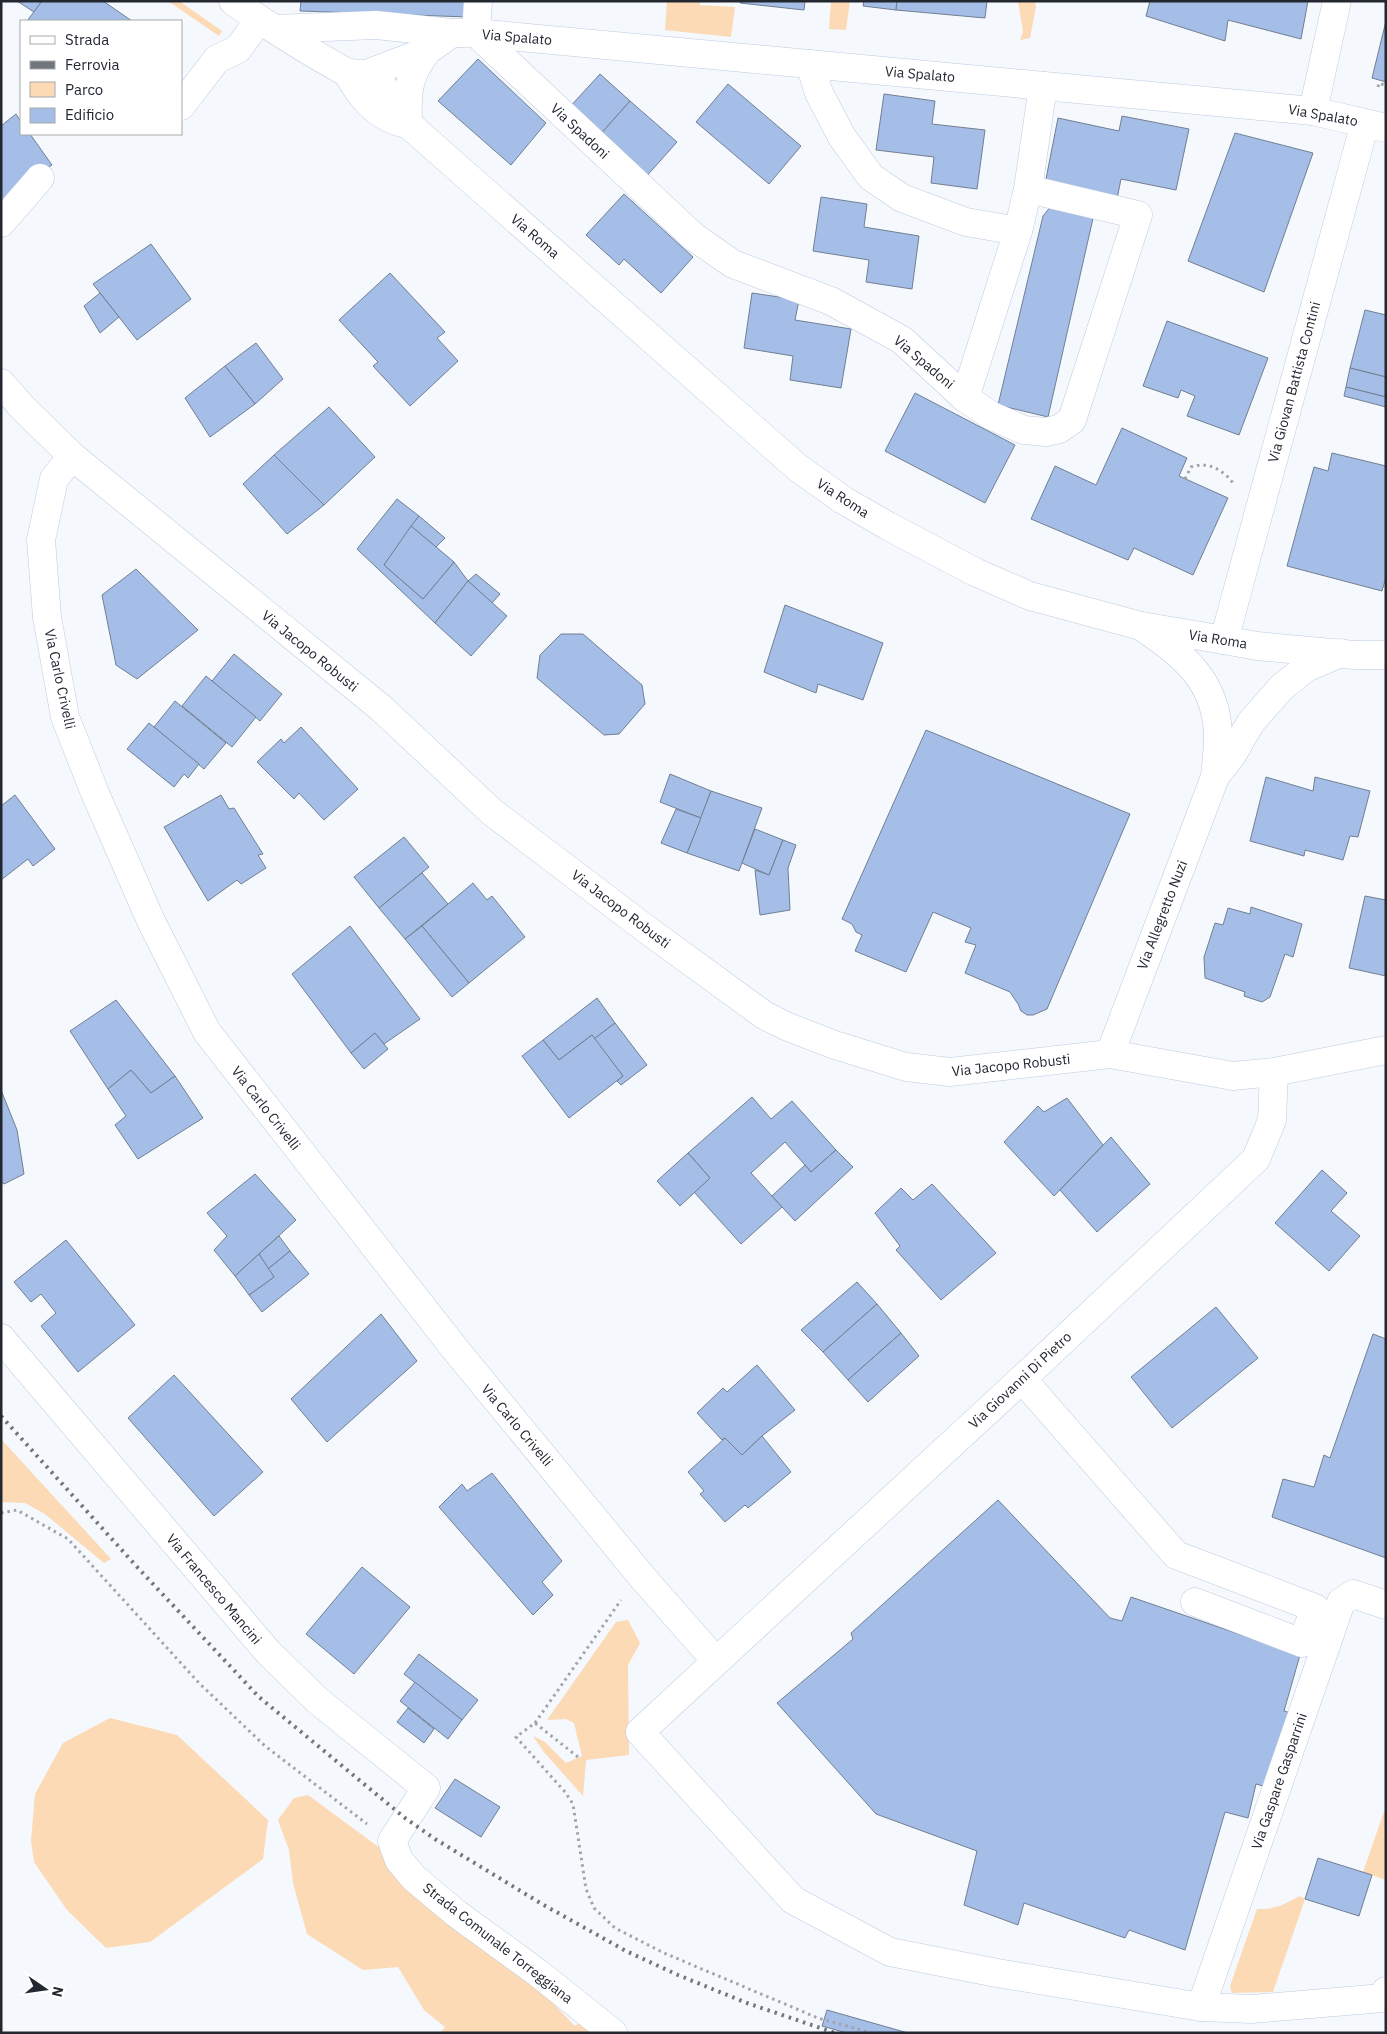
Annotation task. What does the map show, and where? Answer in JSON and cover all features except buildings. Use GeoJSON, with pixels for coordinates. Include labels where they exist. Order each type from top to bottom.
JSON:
{"type":"FeatureCollection","features":[{"type":"Feature","properties":{"kind":"street","name":"Via Roma"},"geometry":{"type":"LineString","coordinates":[[233,1],[267,24],[357,73],[374,78],[408,124],[798,468],[843,500],[974,572],[1030,596],[1141,626],[1257,646],[1386,655]]}},
{"type":"Feature","properties":{"kind":"street"},"geometry":{"type":"LineString","coordinates":[[357,73],[427,51],[464,33],[478,1]]}},
{"type":"Feature","properties":{"kind":"street"},"geometry":{"type":"LineString","coordinates":[[1313,111],[1337,1]]}},
{"type":"Feature","properties":{"kind":"street","name":"Via Spalato"},"geometry":{"type":"LineString","coordinates":[[267,24],[376,25],[810,64],[1313,111],[1375,125]]}},
{"type":"Feature","properties":{"kind":"street"},"geometry":{"type":"LineString","coordinates":[[182,105],[217,59],[238,49],[267,24]]}},
{"type":"Feature","properties":{"kind":"street","name":"Via Spadoni"},"geometry":{"type":"LineString","coordinates":[[464,33],[694,237],[733,264],[831,301],[902,340],[965,398],[992,416],[1024,430],[1046,432],[1058,429],[1072,420],[1138,215],[1028,190]]}},
{"type":"Feature","properties":{"kind":"street"},"geometry":{"type":"LineString","coordinates":[[408,124],[407,94],[410,78],[427,51]]}},
{"type":"Feature","properties":{"kind":"street"},"geometry":{"type":"LineString","coordinates":[[810,64],[819,93],[842,137],[871,178],[902,198],[966,222],[1018,231]]}},
{"type":"Feature","properties":{"kind":"street"},"geometry":{"type":"LineString","coordinates":[[965,398],[1018,231],[1028,190],[1043,86]]}},
{"type":"Feature","properties":{"kind":"street","name":"Via Giovan Battista Contini"},"geometry":{"type":"LineString","coordinates":[[1224,640],[1375,125]]}},
{"type":"Feature","properties":{"kind":"street"},"geometry":{"type":"LineString","coordinates":[[1,223],[40,178]]}},
{"type":"Feature","properties":{"kind":"street","name":"Via Jacopo Robusti"},"geometry":{"type":"LineString","coordinates":[[1,382],[22,407],[72,456],[380,708],[492,812],[642,926],[764,1015],[788,1028],[906,1067],[950,1072],[1110,1054],[1233,1076],[1274,1072],[1386,1050]]}},
{"type":"Feature","properties":{"kind":"street","name":"Via Carlo Crivelli"},"geometry":{"type":"LineString","coordinates":[[72,456],[54,479],[41,540],[47,617],[66,717],[95,793],[152,921],[207,1032],[454,1349],[643,1578],[715,1660]]}},
{"type":"Feature","properties":{"kind":"street","name":"Via Allegretto Nuzi"},"geometry":{"type":"LineString","coordinates":[[1110,1054],[1215,777],[1218,738],[1216,717],[1210,694],[1194,669],[1177,651],[1141,626]]}},
{"type":"Feature","properties":{"kind":"street","name":"Via Allegretto Nuzi"},"geometry":{"type":"LineString","coordinates":[[1215,777],[1232,755],[1251,722],[1282,687],[1306,668],[1340,653]]}},
{"type":"Feature","properties":{"kind":"street","name":"Via Giovanni Di Pietro"},"geometry":{"type":"LineString","coordinates":[[1201,2007],[997,1973],[890,1952],[794,1900],[640,1732],[715,1660],[1022,1379],[1256,1159],[1272,1120],[1274,1072]]}},
{"type":"Feature","properties":{"kind":"street","name":"Via Francesco Mancini"},"geometry":{"type":"LineString","coordinates":[[1,1338],[268,1652],[317,1700],[426,1788],[399,1830]]}},
{"type":"Feature","properties":{"kind":"street"},"geometry":{"type":"LineString","coordinates":[[1022,1379],[1176,1555],[1315,1608],[1302,1643],[1195,1602]]}},
{"type":"Feature","properties":{"kind":"street","name":"Via Gaspare Gasparrini"},"geometry":{"type":"LineString","coordinates":[[1201,2007],[1341,1602],[1353,1594],[1386,1605]]}},
{"type":"Feature","properties":{"kind":"street","name":"Strada Comunale Torreggiana"},"geometry":{"type":"LineString","coordinates":[[399,1830],[399,1860],[414,1878],[457,1914],[538,1973],[613,2033]]}},
{"type":"Feature","properties":{"kind":"street"},"geometry":{"type":"LineString","coordinates":[[1201,2007],[1252,2009],[1364,2000],[1383,1998],[1386,1991]]}},
{"type":"Feature","properties":{"kind":"path"},"geometry":{"type":"LineString","coordinates":[[1381,84],[1386,86]]}},
{"type":"Feature","properties":{"kind":"path"},"geometry":{"type":"LineString","coordinates":[[1185,479],[1191,468],[1200,464],[1214,467],[1226,474],[1236,487]]}},
{"type":"Feature","properties":{"kind":"path"},"geometry":{"type":"LineString","coordinates":[[1,1513],[17,1510],[68,1539],[199,1683],[265,1746],[399,1830]]}},
{"type":"Feature","properties":{"kind":"path"},"geometry":{"type":"LineString","coordinates":[[625,1593],[535,1723],[516,1737],[565,1792],[572,1804],[586,1888],[594,1908],[615,1928],[664,1953],[818,2018],[872,2033]]}},
{"type":"Feature","properties":{"kind":"path"},"geometry":{"type":"LineString","coordinates":[[535,1723],[578,1757]]}},
{"type":"Feature","properties":{"kind":"green space"},"geometry":{"type":"Polygon","coordinates":[[[168,1],[179,1],[222,31],[219,36],[168,1]]]}},
{"type":"Feature","properties":{"kind":"green space"},"geometry":{"type":"Polygon","coordinates":[[[667,1],[700,1],[700,5],[735,7],[731,37],[665,30],[667,1]]]}},
{"type":"Feature","properties":{"kind":"green space"},"geometry":{"type":"Polygon","coordinates":[[[831,1],[850,1],[846,30],[829,29],[831,1]]]}},
{"type":"Feature","properties":{"kind":"green space"},"geometry":{"type":"Polygon","coordinates":[[[1018,1],[1035,1],[1036,7],[1030,38],[1020,40],[1023,32],[1018,1]]]}},
{"type":"Feature","properties":{"kind":"green space"},"geometry":{"type":"Polygon","coordinates":[[[1,1439],[111,1559],[104,1563],[45,1514],[25,1503],[1,1502],[1,1439]]]}},
{"type":"Feature","properties":{"kind":"green space"},"geometry":{"type":"Polygon","coordinates":[[[628,1620],[640,1643],[628,1665],[629,1755],[586,1760],[583,1796],[543,1751],[533,1736],[545,1742],[566,1763],[582,1756],[574,1723],[566,1719],[547,1720],[616,1622],[628,1620]]]}},
{"type":"Feature","properties":{"kind":"green space"},"geometry":{"type":"Polygon","coordinates":[[[110,1718],[177,1735],[268,1820],[263,1859],[150,1942],[106,1948],[67,1910],[34,1862],[31,1841],[35,1794],[63,1743],[110,1718]]]}},
{"type":"Feature","properties":{"kind":"green space"},"geometry":{"type":"Polygon","coordinates":[[[308,1795],[384,1851],[524,1974],[575,2026],[588,2017],[607,2033],[440,2033],[445,2027],[424,2010],[398,1967],[363,1970],[307,1934],[293,1883],[289,1850],[278,1820],[294,1798],[308,1795]]]}},
{"type":"Feature","properties":{"kind":"green space"},"geometry":{"type":"Polygon","coordinates":[[[1386,1806],[1386,1880],[1363,1872],[1386,1806]]]}},
{"type":"Feature","properties":{"kind":"green space"},"geometry":{"type":"Polygon","coordinates":[[[1300,1896],[1305,1899],[1273,1992],[1232,1993],[1230,1986],[1257,1909],[1284,1904],[1300,1896]]]}},
{"type":"Feature","properties":{"kind":"railway"},"geometry":{"type":"LineString","coordinates":[[1,1416],[138,1568],[259,1697],[405,1818],[435,1839],[542,1904],[626,1951],[678,1975],[747,2003],[835,2033]]}}]}
